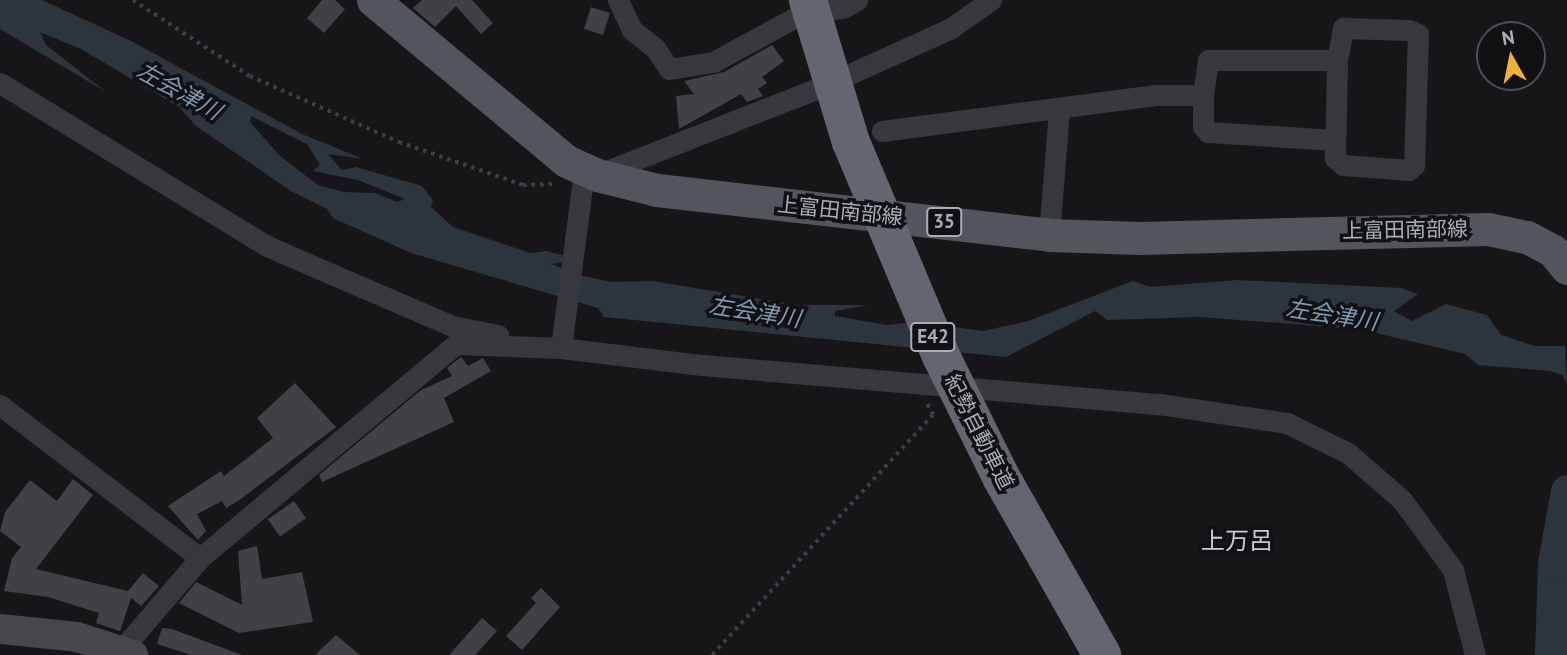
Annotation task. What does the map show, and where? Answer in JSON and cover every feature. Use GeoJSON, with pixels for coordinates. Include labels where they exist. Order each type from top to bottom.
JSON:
{"type":"FeatureCollection","features":[{"type":"Feature","properties":{"kind":"highway","name":"紀勢自動車道"},"geometry":{"type":"LineString","coordinates":[[808,0],[851,142],[941,356],[1001,477],[1102,655]]}},
{"type":"Feature","properties":{"kind":"main road","name":"上富田南部線"},"geometry":{"type":"LineString","coordinates":[[379,2],[508,117],[586,180],[1049,235],[1140,238],[1488,229],[1527,237],[1553,251],[1567,268]]}},
{"type":"Feature","properties":{"kind":"main road"},"geometry":{"type":"LineString","coordinates":[[0,629],[77,636],[128,652]]}},
{"type":"Feature","properties":{"kind":"street"},"geometry":{"type":"LineString","coordinates":[[618,0],[632,30],[655,48],[669,69],[713,62],[796,17],[845,7],[857,0]]}},
{"type":"Feature","properties":{"kind":"street"},"geometry":{"type":"LineString","coordinates":[[563,340],[586,180],[819,88],[951,28],[991,0]]}},
{"type":"Feature","properties":{"kind":"street"},"geometry":{"type":"LineString","coordinates":[[1343,29],[1409,30],[1418,34],[1414,165],[1409,170],[1343,165],[1335,158],[1337,60],[1343,29]]}},
{"type":"Feature","properties":{"kind":"street"},"geometry":{"type":"LineString","coordinates":[[1335,140],[1208,132],[1203,127],[1203,95],[1209,60],[1337,60]]}},
{"type":"Feature","properties":{"kind":"street"},"geometry":{"type":"LineString","coordinates":[[0,83],[267,246],[452,326],[563,340],[702,366],[1158,404],[1287,423],[1348,453],[1402,500],[1453,570],[1475,655]]}},
{"type":"Feature","properties":{"kind":"street"},"geometry":{"type":"LineString","coordinates":[[883,131],[1059,110],[1153,95],[1203,95]]}},
{"type":"Feature","properties":{"kind":"street"},"geometry":{"type":"LineString","coordinates":[[1049,235],[1059,110]]}},
{"type":"Feature","properties":{"kind":"street"},"geometry":{"type":"LineString","coordinates":[[128,652],[200,558],[456,344],[563,340]]}},
{"type":"Feature","properties":{"kind":"street"},"geometry":{"type":"LineString","coordinates":[[0,405],[200,558]]}},
{"type":"Feature","properties":{"kind":"path"},"geometry":{"type":"LineString","coordinates":[[133,0],[250,76],[398,142],[523,185],[586,180]]}},
{"type":"Feature","properties":{"kind":"path"},"geometry":{"type":"LineString","coordinates":[[712,655],[933,415],[923,397]]}},
{"type":"Feature","properties":{"kind":"water"},"geometry":{"type":"Polygon","coordinates":[[[0,0],[42,0],[131,41],[302,134],[363,159],[328,154],[342,170],[356,167],[422,186],[433,200],[431,207],[453,227],[530,253],[546,251],[581,260],[551,264],[584,276],[611,282],[652,281],[797,305],[868,305],[835,311],[835,316],[887,325],[915,322],[983,331],[1028,321],[1133,281],[1150,287],[1237,280],[1401,288],[1418,294],[1394,311],[1412,321],[1446,304],[1487,315],[1501,335],[1535,346],[1565,346],[1567,384],[1562,375],[1550,371],[1478,365],[1465,354],[1359,329],[1199,317],[1107,320],[1095,311],[1006,357],[604,317],[598,308],[411,253],[333,218],[327,209],[291,191],[196,126],[179,107],[81,49],[40,32],[46,45],[106,92],[0,29],[0,0]],[[251,116],[250,122],[280,156],[318,185],[343,192],[375,193],[397,202],[405,199],[358,180],[313,171],[320,165],[307,144],[251,116]]]}},
{"type":"Feature","properties":{"kind":"building"},"geometry":{"type":"Polygon","coordinates":[[[322,0],[335,0],[345,9],[324,33],[307,18],[322,0]]]}},
{"type":"Feature","properties":{"kind":"building"},"geometry":{"type":"Polygon","coordinates":[[[422,0],[472,0],[493,23],[481,34],[456,6],[435,27],[413,8],[422,0]]]}},
{"type":"Feature","properties":{"kind":"building"},"geometry":{"type":"Polygon","coordinates":[[[591,7],[610,13],[603,35],[584,29],[591,7]]]}},
{"type":"Feature","properties":{"kind":"building"},"geometry":{"type":"Polygon","coordinates":[[[772,45],[784,61],[762,77],[767,83],[758,89],[763,96],[747,102],[741,94],[679,129],[676,96],[694,94],[684,81],[724,72],[772,45]]]}},
{"type":"Feature","properties":{"kind":"building"},"geometry":{"type":"Polygon","coordinates":[[[461,357],[468,366],[483,358],[491,371],[444,398],[454,422],[322,482],[319,475],[421,390],[452,376],[447,368],[461,357]]]}},
{"type":"Feature","properties":{"kind":"building"},"geometry":{"type":"Polygon","coordinates":[[[295,383],[336,427],[238,501],[226,508],[222,501],[197,514],[206,531],[198,540],[168,506],[221,471],[224,476],[273,438],[257,418],[295,383]]]}},
{"type":"Feature","properties":{"kind":"building"},"geometry":{"type":"Polygon","coordinates":[[[73,479],[93,495],[36,569],[128,591],[143,573],[159,586],[141,606],[131,598],[120,631],[96,623],[99,613],[48,597],[4,591],[12,558],[21,547],[0,531],[5,512],[30,480],[57,501],[73,479]]]}},
{"type":"Feature","properties":{"kind":"building"},"geometry":{"type":"Polygon","coordinates":[[[294,501],[306,518],[280,537],[268,519],[294,501]]]}},
{"type":"Feature","properties":{"kind":"building"},"geometry":{"type":"Polygon","coordinates":[[[257,546],[262,579],[302,572],[313,622],[239,633],[179,603],[196,582],[242,605],[238,551],[257,546]]]}},
{"type":"Feature","properties":{"kind":"building"},"geometry":{"type":"Polygon","coordinates":[[[541,588],[560,607],[522,650],[506,636],[536,603],[531,598],[541,588]]]}},
{"type":"Feature","properties":{"kind":"building"},"geometry":{"type":"Polygon","coordinates":[[[482,618],[497,631],[475,655],[449,655],[482,618]]]}},
{"type":"Feature","properties":{"kind":"building"},"geometry":{"type":"Polygon","coordinates":[[[162,628],[172,629],[242,655],[191,655],[157,644],[162,628]]]}},
{"type":"Feature","properties":{"kind":"building"},"geometry":{"type":"Polygon","coordinates":[[[336,635],[360,655],[315,655],[336,635]]]}},
{"type":"Feature","properties":{"kind":"waterway","name":"左会津川"},"geometry":{"type":"LineString","coordinates":[[1551,655],[1554,563],[1567,491]]}},
{"type":"Feature","properties":{"kind":"district","name":"上万呂"},"geometry":{"type":"Point","coordinates":[1237,541]}}]}
